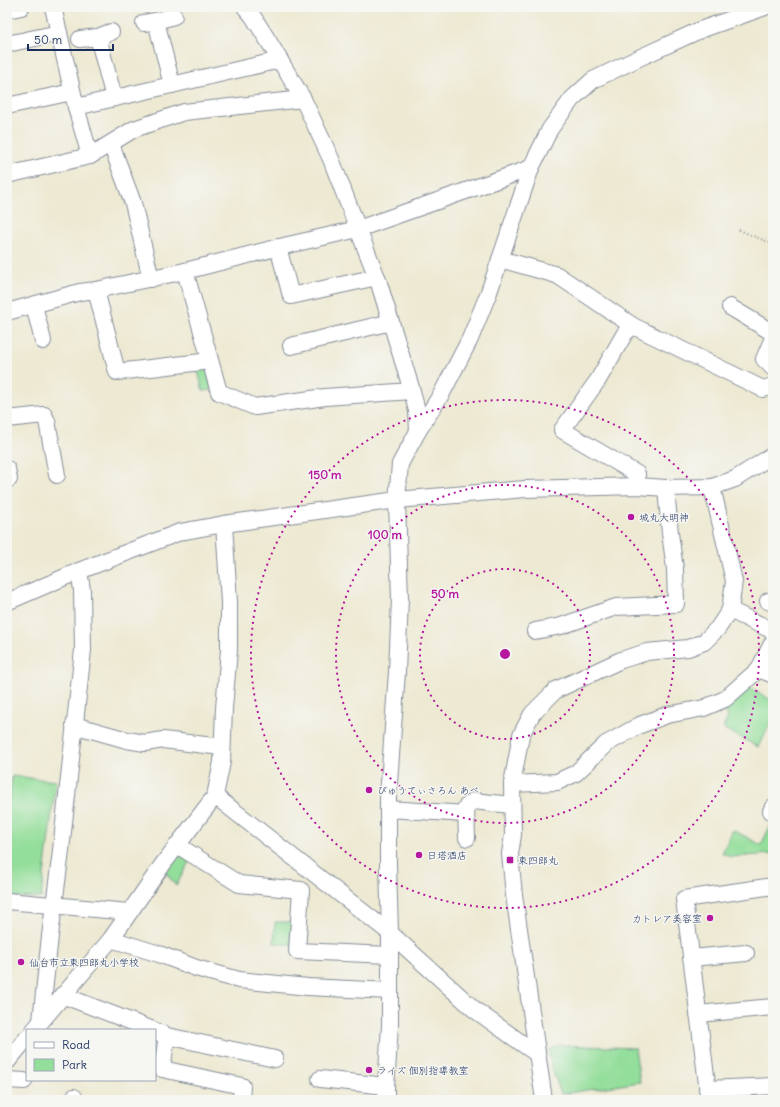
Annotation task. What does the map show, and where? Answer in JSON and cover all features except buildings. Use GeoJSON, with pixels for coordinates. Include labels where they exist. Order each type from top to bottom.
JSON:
{"type":"FeatureCollection","features":[{"type":"Feature","properties":{"kind":"street"},"geometry":{"type":"LineString","coordinates":[[7,10],[21,7]]}},
{"type":"Feature","properties":{"kind":"street"},"geometry":{"type":"LineString","coordinates":[[53,7],[72,92],[90,156]]}},
{"type":"Feature","properties":{"kind":"street"},"geometry":{"type":"LineString","coordinates":[[245,7],[252,15],[303,99],[331,159],[377,277],[412,391],[417,411],[418,430]]}},
{"type":"Feature","properties":{"kind":"street"},"geometry":{"type":"LineString","coordinates":[[320,1079],[386,1093],[390,1026],[388,789],[397,672],[399,613],[397,500],[400,464],[418,430],[442,392],[470,339],[489,292],[531,168],[550,129],[572,99],[593,80],[700,30],[759,8]]}},
{"type":"Feature","properties":{"kind":"street"},"geometry":{"type":"LineString","coordinates":[[172,85],[150,22],[174,16]]}},
{"type":"Feature","properties":{"kind":"street"},"geometry":{"type":"LineString","coordinates":[[7,44],[59,33]]}},
{"type":"Feature","properties":{"kind":"street"},"geometry":{"type":"LineString","coordinates":[[80,39],[105,34],[114,98]]}},
{"type":"Feature","properties":{"kind":"street"},"geometry":{"type":"LineString","coordinates":[[76,107],[280,60]]}},
{"type":"Feature","properties":{"kind":"street"},"geometry":{"type":"LineString","coordinates":[[7,106],[72,92]]}},
{"type":"Feature","properties":{"kind":"street"},"geometry":{"type":"LineString","coordinates":[[7,175],[90,156],[134,129],[184,112],[303,99]]}},
{"type":"Feature","properties":{"kind":"street"},"geometry":{"type":"LineString","coordinates":[[111,144],[133,203],[151,278]]}},
{"type":"Feature","properties":{"kind":"street"},"geometry":{"type":"LineString","coordinates":[[7,312],[80,292],[185,271],[278,247],[358,229],[531,168]]}},
{"type":"Feature","properties":{"kind":"street"},"geometry":{"type":"LineString","coordinates":[[278,247],[291,296],[377,277]]}},
{"type":"Feature","properties":{"kind":"street"},"geometry":{"type":"LineString","coordinates":[[500,259],[557,275],[633,326],[763,389],[773,386]]}},
{"type":"Feature","properties":{"kind":"street"},"geometry":{"type":"LineString","coordinates":[[185,271],[219,392],[255,407],[325,397],[412,391]]}},
{"type":"Feature","properties":{"kind":"street"},"geometry":{"type":"LineString","coordinates":[[96,290],[117,372],[210,361]]}},
{"type":"Feature","properties":{"kind":"street"},"geometry":{"type":"LineString","coordinates":[[34,305],[43,341]]}},
{"type":"Feature","properties":{"kind":"street"},"geometry":{"type":"LineString","coordinates":[[730,307],[773,333]]}},
{"type":"Feature","properties":{"kind":"street"},"geometry":{"type":"LineString","coordinates":[[291,346],[391,322]]}},
{"type":"Feature","properties":{"kind":"street"},"geometry":{"type":"LineString","coordinates":[[633,326],[624,333],[598,380],[562,430],[637,474],[637,486]]}},
{"type":"Feature","properties":{"kind":"street"},"geometry":{"type":"LineString","coordinates":[[773,338],[764,359],[773,368]]}},
{"type":"Feature","properties":{"kind":"street"},"geometry":{"type":"LineString","coordinates":[[7,419],[44,415],[47,421],[57,475]]}},
{"type":"Feature","properties":{"kind":"street"},"geometry":{"type":"LineString","coordinates":[[7,602],[79,571],[180,532],[224,524],[397,500],[525,489],[637,486],[666,488],[712,487],[735,480],[773,455]]}},
{"type":"Feature","properties":{"kind":"street"},"geometry":{"type":"LineString","coordinates":[[544,1100],[514,895],[510,854],[513,835],[512,784],[520,735],[532,714],[556,690],[621,660],[648,652],[688,648],[704,642],[718,628],[730,610],[734,580],[712,487]]}},
{"type":"Feature","properties":{"kind":"street"},"geometry":{"type":"LineString","coordinates":[[535,631],[561,626],[616,607],[676,604],[675,569],[666,488]]}},
{"type":"Feature","properties":{"kind":"street"},"geometry":{"type":"LineString","coordinates":[[41,1026],[62,995],[111,939],[163,864],[215,796],[222,762],[224,708],[229,650],[229,602],[224,524]]}},
{"type":"Feature","properties":{"kind":"street"},"geometry":{"type":"LineString","coordinates":[[41,1026],[83,650],[82,590],[79,571]]}},
{"type":"Feature","properties":{"kind":"street"},"geometry":{"type":"LineString","coordinates":[[730,610],[773,631]]}},
{"type":"Feature","properties":{"kind":"street"},"geometry":{"type":"LineString","coordinates":[[512,784],[557,782],[576,773],[606,744],[640,725],[667,715],[704,708],[725,699],[766,672],[773,642]]}},
{"type":"Feature","properties":{"kind":"street"},"geometry":{"type":"LineString","coordinates":[[74,725],[127,740],[145,743],[163,740],[222,747]]}},
{"type":"Feature","properties":{"kind":"street"},"geometry":{"type":"LineString","coordinates":[[215,796],[390,933],[476,1010],[537,1054]]}},
{"type":"Feature","properties":{"kind":"street"},"geometry":{"type":"LineString","coordinates":[[467,838],[466,807],[473,801],[512,805]]}},
{"type":"Feature","properties":{"kind":"street"},"geometry":{"type":"LineString","coordinates":[[388,809],[466,814]]}},
{"type":"Feature","properties":{"kind":"street"},"geometry":{"type":"LineString","coordinates":[[177,845],[239,884],[301,890],[297,951],[390,955]]}},
{"type":"Feature","properties":{"kind":"street"},"geometry":{"type":"LineString","coordinates":[[773,886],[684,899],[708,1094],[773,1086]]}},
{"type":"Feature","properties":{"kind":"street"},"geometry":{"type":"LineString","coordinates":[[7,901],[129,912]]}},
{"type":"Feature","properties":{"kind":"street"},"geometry":{"type":"LineString","coordinates":[[111,939],[159,954],[196,968],[239,980],[308,987],[390,991]]}},
{"type":"Feature","properties":{"kind":"street"},"geometry":{"type":"LineString","coordinates":[[691,958],[746,953]]}},
{"type":"Feature","properties":{"kind":"street"},"geometry":{"type":"LineString","coordinates":[[62,995],[150,1029]]}},
{"type":"Feature","properties":{"kind":"street"},"geometry":{"type":"LineString","coordinates":[[698,1014],[773,1007]]}},
{"type":"Feature","properties":{"kind":"street"},"geometry":{"type":"LineString","coordinates":[[241,1100],[242,1086],[162,1069],[158,1032],[275,1059]]}},
{"type":"Feature","properties":{"kind":"street"},"geometry":{"type":"LineString","coordinates":[[7,1062],[26,1039]]}},
{"type":"Feature","properties":{"kind":"street"},"geometry":{"type":"LineString","coordinates":[[7,1080],[24,1081]]}},
{"type":"Feature","properties":{"kind":"path"},"geometry":{"type":"LineString","coordinates":[[739,230],[773,244]]}},
{"type":"Feature","properties":{"kind":"green space"},"geometry":{"type":"Polygon","coordinates":[[[207,365],[212,390],[203,391],[197,368],[207,365]]]}},
{"type":"Feature","properties":{"kind":"green space"},"geometry":{"type":"Polygon","coordinates":[[[749,687],[773,701],[773,719],[758,747],[723,728],[728,717],[723,707],[749,687]]]}},
{"type":"Feature","properties":{"kind":"green space"},"geometry":{"type":"Polygon","coordinates":[[[12,776],[56,781],[41,898],[7,897],[7,813],[12,776]]]}},
{"type":"Feature","properties":{"kind":"green space"},"geometry":{"type":"Polygon","coordinates":[[[772,822],[773,854],[731,857],[722,853],[733,830],[761,845],[772,822]]]}},
{"type":"Feature","properties":{"kind":"green space"},"geometry":{"type":"Polygon","coordinates":[[[178,852],[189,862],[176,886],[164,870],[178,852]]]}},
{"type":"Feature","properties":{"kind":"green space"},"geometry":{"type":"Polygon","coordinates":[[[275,922],[292,922],[291,945],[274,943],[275,922]]]}},
{"type":"Feature","properties":{"kind":"green space"},"geometry":{"type":"Polygon","coordinates":[[[560,1045],[635,1048],[640,1082],[561,1094],[551,1066],[549,1050],[560,1045]]]}},
{"type":"Feature","properties":{"kind":"place","name":"城丸大明神"},"geometry":{"type":"Point","coordinates":[631,517]}},
{"type":"Feature","properties":{"kind":"place","name":"びゅうてぃさろん あべ"},"geometry":{"type":"Point","coordinates":[369,790]}},
{"type":"Feature","properties":{"kind":"place","name":"日塔酒店"},"geometry":{"type":"Point","coordinates":[419,855]}},
{"type":"Feature","properties":{"kind":"place","name":"東四郎丸"},"geometry":{"type":"Point","coordinates":[510,860]}},
{"type":"Feature","properties":{"kind":"place","name":"カトレア美容室"},"geometry":{"type":"Point","coordinates":[710,918]}},
{"type":"Feature","properties":{"kind":"place","name":"仙台市立東四郎丸小学校"},"geometry":{"type":"Point","coordinates":[21,962]}},
{"type":"Feature","properties":{"kind":"place","name":"ライズ 個別指導教室"},"geometry":{"type":"Point","coordinates":[369,1070]}}]}
